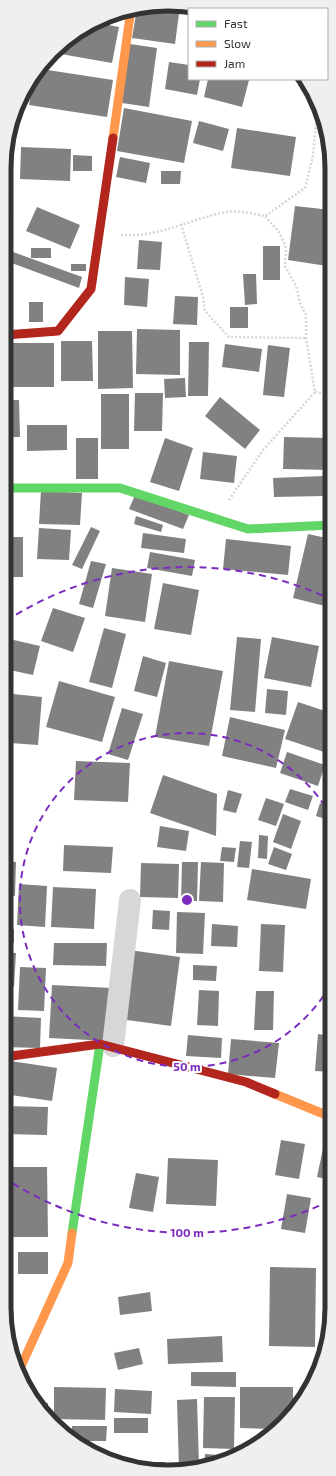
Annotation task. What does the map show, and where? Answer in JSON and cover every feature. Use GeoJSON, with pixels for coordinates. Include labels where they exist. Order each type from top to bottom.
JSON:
{"type":"FeatureCollection","features":[{"type":"Feature","properties":{"kind":"street"},"geometry":{"type":"LineString","coordinates":[[11,335],[58,331],[91,289],[130,15]]}},
{"type":"Feature","properties":{"kind":"street"},"geometry":{"type":"LineString","coordinates":[[11,488],[120,488],[248,529],[325,526]]}},
{"type":"Feature","properties":{"kind":"street"},"geometry":{"type":"LineString","coordinates":[[22,1365],[68,1263],[130,900]]}},
{"type":"Feature","properties":{"kind":"street"},"geometry":{"type":"LineString","coordinates":[[11,1056],[106,1045],[246,1082],[325,1115]]}},
{"type":"Feature","properties":{"kind":"path"},"geometry":{"type":"LineString","coordinates":[[99,234],[134,236],[227,212],[266,216],[305,188],[313,156],[317,117]]}},
{"type":"Feature","properties":{"kind":"path"},"geometry":{"type":"LineString","coordinates":[[266,216],[279,232],[286,249],[285,266],[296,286],[300,303],[306,315],[306,338],[315,392]]}},
{"type":"Feature","properties":{"kind":"path"},"geometry":{"type":"LineString","coordinates":[[181,224],[203,297],[204,311],[229,337],[306,338]]}},
{"type":"Feature","properties":{"kind":"path"},"geometry":{"type":"LineString","coordinates":[[315,392],[325,394]]}},
{"type":"Feature","properties":{"kind":"path"},"geometry":{"type":"LineString","coordinates":[[216,519],[263,450],[315,392]]}},
{"type":"Feature","properties":{"kind":"building"},"geometry":{"type":"Polygon","coordinates":[[[158,11],[179,11],[175,44],[132,38],[136,14],[158,11]]]}},
{"type":"Feature","properties":{"kind":"building"},"geometry":{"type":"Polygon","coordinates":[[[105,24],[119,27],[112,63],[60,54],[81,37],[105,24]]]}},
{"type":"Feature","properties":{"kind":"building"},"geometry":{"type":"Polygon","coordinates":[[[130,44],[157,48],[149,107],[122,103],[130,44]]]}},
{"type":"Feature","properties":{"kind":"building"},"geometry":{"type":"Polygon","coordinates":[[[169,62],[188,65],[188,80],[200,80],[197,95],[165,89],[169,62]]]}},
{"type":"Feature","properties":{"kind":"building"},"geometry":{"type":"Polygon","coordinates":[[[45,70],[113,80],[107,117],[29,105],[31,91],[45,70]]]}},
{"type":"Feature","properties":{"kind":"building"},"geometry":{"type":"Polygon","coordinates":[[[208,80],[249,80],[242,107],[204,97],[208,80]]]}},
{"type":"Feature","properties":{"kind":"building"},"geometry":{"type":"Polygon","coordinates":[[[124,108],[192,121],[184,163],[117,151],[124,108]]]}},
{"type":"Feature","properties":{"kind":"building"},"geometry":{"type":"Polygon","coordinates":[[[199,121],[229,129],[223,151],[193,143],[199,121]]]}},
{"type":"Feature","properties":{"kind":"building"},"geometry":{"type":"Polygon","coordinates":[[[237,128],[296,137],[290,176],[231,168],[237,128]]]}},
{"type":"Feature","properties":{"kind":"building"},"geometry":{"type":"Polygon","coordinates":[[[21,147],[71,149],[70,181],[20,179],[21,147]]]}},
{"type":"Feature","properties":{"kind":"building"},"geometry":{"type":"Polygon","coordinates":[[[73,155],[92,156],[92,171],[73,171],[73,155]]]}},
{"type":"Feature","properties":{"kind":"building"},"geometry":{"type":"Polygon","coordinates":[[[120,157],[150,163],[146,183],[116,177],[120,157]]]}},
{"type":"Feature","properties":{"kind":"building"},"geometry":{"type":"Polygon","coordinates":[[[161,171],[181,171],[180,184],[161,184],[161,171]]]}},
{"type":"Feature","properties":{"kind":"building"},"geometry":{"type":"Polygon","coordinates":[[[295,206],[325,209],[325,266],[288,260],[295,206]]]}},
{"type":"Feature","properties":{"kind":"building"},"geometry":{"type":"Polygon","coordinates":[[[37,207],[80,225],[70,249],[26,231],[37,207]]]}},
{"type":"Feature","properties":{"kind":"building"},"geometry":{"type":"Polygon","coordinates":[[[139,240],[162,242],[160,270],[137,269],[139,240]]]}},
{"type":"Feature","properties":{"kind":"building"},"geometry":{"type":"Polygon","coordinates":[[[263,246],[280,246],[280,280],[263,280],[263,246]]]}},
{"type":"Feature","properties":{"kind":"building"},"geometry":{"type":"Polygon","coordinates":[[[31,248],[51,248],[51,258],[31,258],[31,248]]]}},
{"type":"Feature","properties":{"kind":"building"},"geometry":{"type":"Polygon","coordinates":[[[13,252],[82,277],[79,288],[11,263],[13,252]]]}},
{"type":"Feature","properties":{"kind":"building"},"geometry":{"type":"Polygon","coordinates":[[[71,264],[86,264],[86,271],[71,271],[71,264]]]}},
{"type":"Feature","properties":{"kind":"building"},"geometry":{"type":"Polygon","coordinates":[[[243,274],[256,274],[257,304],[245,305],[243,274]]]}},
{"type":"Feature","properties":{"kind":"building"},"geometry":{"type":"Polygon","coordinates":[[[125,277],[149,279],[147,307],[124,305],[125,277]]]}},
{"type":"Feature","properties":{"kind":"building"},"geometry":{"type":"Polygon","coordinates":[[[175,296],[198,297],[197,325],[173,324],[175,296]]]}},
{"type":"Feature","properties":{"kind":"building"},"geometry":{"type":"Polygon","coordinates":[[[29,302],[43,302],[43,322],[29,322],[29,302]]]}},
{"type":"Feature","properties":{"kind":"building"},"geometry":{"type":"Polygon","coordinates":[[[230,307],[248,307],[248,328],[230,328],[230,307]]]}},
{"type":"Feature","properties":{"kind":"building"},"geometry":{"type":"Polygon","coordinates":[[[137,329],[180,330],[180,375],[136,374],[137,329]]]}},
{"type":"Feature","properties":{"kind":"building"},"geometry":{"type":"Polygon","coordinates":[[[98,331],[132,331],[133,388],[98,389],[98,331]]]}},
{"type":"Feature","properties":{"kind":"building"},"geometry":{"type":"Polygon","coordinates":[[[61,341],[92,341],[93,381],[61,381],[61,341]]]}},
{"type":"Feature","properties":{"kind":"building"},"geometry":{"type":"Polygon","coordinates":[[[189,342],[209,342],[208,396],[188,396],[189,342]]]}},
{"type":"Feature","properties":{"kind":"building"},"geometry":{"type":"Polygon","coordinates":[[[11,343],[54,343],[54,387],[11,387],[11,343]]]}},
{"type":"Feature","properties":{"kind":"building"},"geometry":{"type":"Polygon","coordinates":[[[225,344],[262,349],[259,372],[222,367],[225,344]]]}},
{"type":"Feature","properties":{"kind":"building"},"geometry":{"type":"Polygon","coordinates":[[[268,345],[290,348],[284,397],[263,395],[268,345]]]}},
{"type":"Feature","properties":{"kind":"building"},"geometry":{"type":"Polygon","coordinates":[[[185,378],[186,397],[165,398],[164,379],[185,378]]]}},
{"type":"Feature","properties":{"kind":"building"},"geometry":{"type":"Polygon","coordinates":[[[135,393],[163,393],[162,431],[134,431],[135,393]]]}},
{"type":"Feature","properties":{"kind":"building"},"geometry":{"type":"Polygon","coordinates":[[[101,394],[129,394],[129,449],[101,449],[101,394]]]}},
{"type":"Feature","properties":{"kind":"building"},"geometry":{"type":"Polygon","coordinates":[[[220,397],[260,430],[245,449],[205,416],[220,397]]]}},
{"type":"Feature","properties":{"kind":"building"},"geometry":{"type":"Polygon","coordinates":[[[11,400],[19,400],[20,437],[11,437],[11,400]]]}},
{"type":"Feature","properties":{"kind":"building"},"geometry":{"type":"Polygon","coordinates":[[[27,425],[67,425],[67,450],[27,451],[27,425]]]}},
{"type":"Feature","properties":{"kind":"building"},"geometry":{"type":"Polygon","coordinates":[[[284,437],[325,438],[325,470],[283,469],[284,437]]]}},
{"type":"Feature","properties":{"kind":"building"},"geometry":{"type":"Polygon","coordinates":[[[76,438],[98,438],[98,479],[76,479],[76,438]]]}},
{"type":"Feature","properties":{"kind":"building"},"geometry":{"type":"Polygon","coordinates":[[[165,438],[193,448],[179,491],[150,482],[165,438]]]}},
{"type":"Feature","properties":{"kind":"building"},"geometry":{"type":"Polygon","coordinates":[[[203,452],[237,456],[234,483],[200,479],[203,452]]]}},
{"type":"Feature","properties":{"kind":"building"},"geometry":{"type":"Polygon","coordinates":[[[324,476],[324,496],[274,497],[273,478],[324,476]]]}},
{"type":"Feature","properties":{"kind":"building"},"geometry":{"type":"Polygon","coordinates":[[[41,491],[82,493],[80,525],[39,524],[41,491]]]}},
{"type":"Feature","properties":{"kind":"building"},"geometry":{"type":"Polygon","coordinates":[[[135,495],[189,515],[183,529],[129,509],[135,495]]]}},
{"type":"Feature","properties":{"kind":"building"},"geometry":{"type":"Polygon","coordinates":[[[136,516],[163,525],[161,532],[134,524],[136,516]]]}},
{"type":"Feature","properties":{"kind":"building"},"geometry":{"type":"Polygon","coordinates":[[[91,527],[100,531],[82,569],[72,565],[91,527]]]}},
{"type":"Feature","properties":{"kind":"building"},"geometry":{"type":"Polygon","coordinates":[[[39,528],[71,530],[69,560],[37,559],[39,528]]]}},
{"type":"Feature","properties":{"kind":"building"},"geometry":{"type":"Polygon","coordinates":[[[143,533],[186,539],[184,553],[141,548],[143,533]]]}},
{"type":"Feature","properties":{"kind":"building"},"geometry":{"type":"Polygon","coordinates":[[[308,534],[325,538],[325,606],[293,598],[308,534]]]}},
{"type":"Feature","properties":{"kind":"building"},"geometry":{"type":"Polygon","coordinates":[[[11,537],[23,537],[23,577],[11,577],[11,537]]]}},
{"type":"Feature","properties":{"kind":"building"},"geometry":{"type":"Polygon","coordinates":[[[226,539],[291,546],[288,575],[223,569],[226,539]]]}},
{"type":"Feature","properties":{"kind":"building"},"geometry":{"type":"Polygon","coordinates":[[[150,552],[195,560],[192,576],[147,568],[150,552]]]}},
{"type":"Feature","properties":{"kind":"building"},"geometry":{"type":"Polygon","coordinates":[[[91,561],[106,564],[93,608],[79,604],[91,561]]]}},
{"type":"Feature","properties":{"kind":"building"},"geometry":{"type":"Polygon","coordinates":[[[112,568],[152,574],[145,622],[105,616],[112,568]]]}},
{"type":"Feature","properties":{"kind":"building"},"geometry":{"type":"Polygon","coordinates":[[[163,583],[199,590],[191,635],[154,629],[163,583]]]}},
{"type":"Feature","properties":{"kind":"building"},"geometry":{"type":"Polygon","coordinates":[[[53,608],[85,618],[73,652],[41,641],[53,608]]]}},
{"type":"Feature","properties":{"kind":"building"},"geometry":{"type":"Polygon","coordinates":[[[104,628],[126,634],[112,688],[89,682],[104,628]]]}},
{"type":"Feature","properties":{"kind":"building"},"geometry":{"type":"Polygon","coordinates":[[[237,637],[261,639],[255,712],[230,710],[237,637]]]}},
{"type":"Feature","properties":{"kind":"building"},"geometry":{"type":"Polygon","coordinates":[[[272,637],[319,646],[311,687],[264,678],[272,637]]]}},
{"type":"Feature","properties":{"kind":"building"},"geometry":{"type":"Polygon","coordinates":[[[11,639],[40,646],[33,675],[11,670],[11,639]]]}},
{"type":"Feature","properties":{"kind":"building"},"geometry":{"type":"Polygon","coordinates":[[[143,656],[166,663],[157,697],[134,691],[143,656]]]}},
{"type":"Feature","properties":{"kind":"building"},"geometry":{"type":"Polygon","coordinates":[[[169,661],[223,671],[209,746],[155,737],[169,661]]]}},
{"type":"Feature","properties":{"kind":"building"},"geometry":{"type":"Polygon","coordinates":[[[59,681],[115,697],[102,742],[46,727],[59,681]]]}},
{"type":"Feature","properties":{"kind":"building"},"geometry":{"type":"Polygon","coordinates":[[[267,689],[288,691],[286,715],[265,713],[267,689]]]}},
{"type":"Feature","properties":{"kind":"building"},"geometry":{"type":"Polygon","coordinates":[[[13,694],[42,697],[38,745],[11,743],[13,694]]]}},
{"type":"Feature","properties":{"kind":"building"},"geometry":{"type":"Polygon","coordinates":[[[298,702],[325,711],[324,752],[285,739],[298,702]]]}},
{"type":"Feature","properties":{"kind":"building"},"geometry":{"type":"Polygon","coordinates":[[[122,708],[143,714],[128,760],[108,754],[122,708]]]}},
{"type":"Feature","properties":{"kind":"building"},"geometry":{"type":"Polygon","coordinates":[[[230,717],[285,730],[276,768],[222,756],[230,717]]]}},
{"type":"Feature","properties":{"kind":"building"},"geometry":{"type":"Polygon","coordinates":[[[287,752],[325,765],[318,786],[280,773],[287,752]]]}},
{"type":"Feature","properties":{"kind":"building"},"geometry":{"type":"Polygon","coordinates":[[[76,761],[130,763],[128,802],[74,800],[76,761]]]}},
{"type":"Feature","properties":{"kind":"building"},"geometry":{"type":"Polygon","coordinates":[[[163,775],[217,794],[216,836],[150,813],[163,775]]]}},
{"type":"Feature","properties":{"kind":"building"},"geometry":{"type":"Polygon","coordinates":[[[290,789],[313,796],[308,810],[285,802],[290,789]]]}},
{"type":"Feature","properties":{"kind":"building"},"geometry":{"type":"Polygon","coordinates":[[[228,790],[242,794],[236,813],[223,810],[228,790]]]}},
{"type":"Feature","properties":{"kind":"building"},"geometry":{"type":"Polygon","coordinates":[[[266,798],[284,804],[276,826],[258,820],[266,798]]]}},
{"type":"Feature","properties":{"kind":"building"},"geometry":{"type":"Polygon","coordinates":[[[320,803],[325,805],[325,819],[316,816],[320,803]]]}},
{"type":"Feature","properties":{"kind":"building"},"geometry":{"type":"Polygon","coordinates":[[[283,814],[301,821],[291,849],[273,842],[283,814]]]}},
{"type":"Feature","properties":{"kind":"building"},"geometry":{"type":"Polygon","coordinates":[[[160,826],[189,831],[186,851],[157,847],[160,826]]]}},
{"type":"Feature","properties":{"kind":"building"},"geometry":{"type":"Polygon","coordinates":[[[259,835],[268,836],[267,859],[258,858],[259,835]]]}},
{"type":"Feature","properties":{"kind":"building"},"geometry":{"type":"Polygon","coordinates":[[[240,841],[252,842],[249,868],[237,867],[240,841]]]}},
{"type":"Feature","properties":{"kind":"building"},"geometry":{"type":"Polygon","coordinates":[[[64,845],[113,847],[111,873],[63,871],[64,845]]]}},
{"type":"Feature","properties":{"kind":"building"},"geometry":{"type":"Polygon","coordinates":[[[222,847],[236,848],[234,862],[220,861],[222,847]]]}},
{"type":"Feature","properties":{"kind":"building"},"geometry":{"type":"Polygon","coordinates":[[[274,847],[292,854],[286,870],[268,864],[274,847]]]}},
{"type":"Feature","properties":{"kind":"building"},"geometry":{"type":"Polygon","coordinates":[[[11,862],[16,862],[15,896],[11,896],[11,862]]]}},
{"type":"Feature","properties":{"kind":"building"},"geometry":{"type":"Polygon","coordinates":[[[182,862],[198,862],[197,901],[181,901],[182,862]]]}},
{"type":"Feature","properties":{"kind":"building"},"geometry":{"type":"Polygon","coordinates":[[[201,862],[224,863],[223,902],[199,901],[201,862]]]}},
{"type":"Feature","properties":{"kind":"building"},"geometry":{"type":"Polygon","coordinates":[[[141,863],[179,864],[178,898],[140,897],[141,863]]]}},
{"type":"Feature","properties":{"kind":"building"},"geometry":{"type":"Polygon","coordinates":[[[252,869],[311,879],[306,909],[247,900],[252,869]]]}},
{"type":"Feature","properties":{"kind":"building"},"geometry":{"type":"Polygon","coordinates":[[[19,884],[47,886],[45,927],[17,925],[19,884]]]}},
{"type":"Feature","properties":{"kind":"building"},"geometry":{"type":"Polygon","coordinates":[[[53,887],[96,889],[94,929],[51,927],[53,887]]]}},
{"type":"Feature","properties":{"kind":"building"},"geometry":{"type":"Polygon","coordinates":[[[153,910],[170,911],[169,930],[152,929],[153,910]]]}},
{"type":"Feature","properties":{"kind":"building"},"geometry":{"type":"Polygon","coordinates":[[[177,912],[205,913],[203,954],[176,953],[177,912]]]}},
{"type":"Feature","properties":{"kind":"building"},"geometry":{"type":"Polygon","coordinates":[[[212,924],[238,926],[237,947],[211,946],[212,924]]]}},
{"type":"Feature","properties":{"kind":"building"},"geometry":{"type":"Polygon","coordinates":[[[261,924],[285,925],[283,972],[259,971],[261,924]]]}},
{"type":"Feature","properties":{"kind":"building"},"geometry":{"type":"Polygon","coordinates":[[[11,929],[14,929],[14,943],[11,943],[11,929]]]}},
{"type":"Feature","properties":{"kind":"building"},"geometry":{"type":"Polygon","coordinates":[[[54,943],[107,943],[106,966],[53,965],[54,943]]]}},
{"type":"Feature","properties":{"kind":"building"},"geometry":{"type":"Polygon","coordinates":[[[129,950],[180,957],[171,1026],[120,1019],[129,950]]]}},
{"type":"Feature","properties":{"kind":"building"},"geometry":{"type":"Polygon","coordinates":[[[11,953],[16,953],[14,987],[11,987],[11,953]]]}},
{"type":"Feature","properties":{"kind":"building"},"geometry":{"type":"Polygon","coordinates":[[[193,965],[217,966],[216,981],[193,980],[193,965]]]}},
{"type":"Feature","properties":{"kind":"building"},"geometry":{"type":"Polygon","coordinates":[[[20,967],[46,968],[44,1011],[18,1010],[20,967]]]}},
{"type":"Feature","properties":{"kind":"building"},"geometry":{"type":"Polygon","coordinates":[[[52,985],[112,988],[109,1041],[49,1038],[52,985]]]}},
{"type":"Feature","properties":{"kind":"building"},"geometry":{"type":"Polygon","coordinates":[[[199,990],[219,991],[218,1026],[197,1025],[199,990]]]}},
{"type":"Feature","properties":{"kind":"building"},"geometry":{"type":"Polygon","coordinates":[[[256,991],[274,991],[273,1030],[254,1030],[256,991]]]}},
{"type":"Feature","properties":{"kind":"building"},"geometry":{"type":"Polygon","coordinates":[[[11,1016],[41,1018],[40,1048],[11,1047],[11,1016]]]}},
{"type":"Feature","properties":{"kind":"building"},"geometry":{"type":"Polygon","coordinates":[[[318,1034],[325,1035],[325,1072],[315,1071],[318,1034]]]}},
{"type":"Feature","properties":{"kind":"building"},"geometry":{"type":"Polygon","coordinates":[[[188,1035],[222,1038],[221,1058],[186,1056],[188,1035]]]}},
{"type":"Feature","properties":{"kind":"building"},"geometry":{"type":"Polygon","coordinates":[[[231,1039],[279,1043],[275,1078],[228,1074],[231,1039]]]}},
{"type":"Feature","properties":{"kind":"building"},"geometry":{"type":"Polygon","coordinates":[[[11,1061],[57,1068],[52,1101],[11,1095],[11,1061]]]}},
{"type":"Feature","properties":{"kind":"building"},"geometry":{"type":"Polygon","coordinates":[[[11,1106],[48,1107],[47,1135],[11,1134],[11,1106]]]}},
{"type":"Feature","properties":{"kind":"building"},"geometry":{"type":"Polygon","coordinates":[[[325,1139],[325,1179],[317,1177],[325,1139]]]}},
{"type":"Feature","properties":{"kind":"building"},"geometry":{"type":"Polygon","coordinates":[[[281,1140],[305,1144],[299,1179],[275,1175],[281,1140]]]}},
{"type":"Feature","properties":{"kind":"building"},"geometry":{"type":"Polygon","coordinates":[[[168,1158],[218,1160],[216,1206],[166,1204],[168,1158]]]}},
{"type":"Feature","properties":{"kind":"building"},"geometry":{"type":"Polygon","coordinates":[[[11,1167],[47,1167],[48,1237],[11,1237],[11,1167]]]}},
{"type":"Feature","properties":{"kind":"building"},"geometry":{"type":"Polygon","coordinates":[[[136,1173],[159,1177],[153,1212],[129,1208],[136,1173]]]}},
{"type":"Feature","properties":{"kind":"building"},"geometry":{"type":"Polygon","coordinates":[[[287,1194],[311,1198],[305,1233],[281,1229],[287,1194]]]}},
{"type":"Feature","properties":{"kind":"building"},"geometry":{"type":"Polygon","coordinates":[[[18,1252],[48,1252],[48,1274],[18,1274],[18,1252]]]}},
{"type":"Feature","properties":{"kind":"building"},"geometry":{"type":"Polygon","coordinates":[[[270,1267],[316,1268],[315,1347],[269,1346],[270,1267]]]}},
{"type":"Feature","properties":{"kind":"building"},"geometry":{"type":"Polygon","coordinates":[[[150,1292],[152,1311],[120,1315],[118,1297],[150,1292]]]}},
{"type":"Feature","properties":{"kind":"building"},"geometry":{"type":"Polygon","coordinates":[[[222,1336],[223,1362],[168,1364],[167,1339],[222,1336]]]}},
{"type":"Feature","properties":{"kind":"building"},"geometry":{"type":"Polygon","coordinates":[[[139,1348],[143,1364],[118,1370],[114,1353],[139,1348]]]}},
{"type":"Feature","properties":{"kind":"building"},"geometry":{"type":"Polygon","coordinates":[[[191,1372],[236,1372],[236,1387],[191,1386],[191,1372]]]}},
{"type":"Feature","properties":{"kind":"building"},"geometry":{"type":"Polygon","coordinates":[[[54,1387],[106,1388],[105,1420],[57,1419],[54,1416],[54,1387]]]}},
{"type":"Feature","properties":{"kind":"building"},"geometry":{"type":"Polygon","coordinates":[[[240,1387],[293,1387],[293,1404],[269,1429],[240,1428],[240,1387]]]}},
{"type":"Feature","properties":{"kind":"building"},"geometry":{"type":"Polygon","coordinates":[[[115,1389],[152,1391],[151,1414],[114,1412],[115,1389]]]}},
{"type":"Feature","properties":{"kind":"building"},"geometry":{"type":"Polygon","coordinates":[[[204,1397],[235,1397],[234,1449],[203,1448],[204,1397]]]}},
{"type":"Feature","properties":{"kind":"building"},"geometry":{"type":"Polygon","coordinates":[[[197,1399],[199,1462],[179,1465],[177,1400],[197,1399]]]}},
{"type":"Feature","properties":{"kind":"building"},"geometry":{"type":"Polygon","coordinates":[[[42,1403],[48,1403],[48,1410],[42,1403]]]}},
{"type":"Feature","properties":{"kind":"building"},"geometry":{"type":"Polygon","coordinates":[[[114,1418],[148,1418],[148,1433],[114,1433],[114,1418]]]}},
{"type":"Feature","properties":{"kind":"building"},"geometry":{"type":"Polygon","coordinates":[[[72,1426],[107,1426],[106,1441],[84,1441],[71,1432],[72,1426]]]}},
{"type":"Feature","properties":{"kind":"building"},"geometry":{"type":"Polygon","coordinates":[[[205,1454],[220,1455],[218,1457],[204,1461],[205,1454]]]}},
{"type":"Feature","properties":{"kind":"building"},"geometry":{"type":"Polygon","coordinates":[[[137,1462],[165,1462],[165,1465],[158,1465],[137,1462]]]}},
{"type":"Feature","properties":{"kind":"traffic: fast"},"geometry":{"type":"LineString","coordinates":[[11,488],[120,488],[248,529],[325,525]]}},
{"type":"Feature","properties":{"kind":"traffic: fast"},"geometry":{"type":"LineString","coordinates":[[72,1233],[100,1044]]}},
{"type":"Feature","properties":{"kind":"traffic: slow"},"geometry":{"type":"LineString","coordinates":[[113,138],[130,15]]}},
{"type":"Feature","properties":{"kind":"traffic: slow"},"geometry":{"type":"LineString","coordinates":[[275,1094],[325,1115]]}},
{"type":"Feature","properties":{"kind":"traffic: slow"},"geometry":{"type":"LineString","coordinates":[[22,1365],[68,1263],[72,1233]]}},
{"type":"Feature","properties":{"kind":"traffic: jam"},"geometry":{"type":"LineString","coordinates":[[11,335],[58,331],[91,289],[113,138]]}},
{"type":"Feature","properties":{"kind":"traffic: jam"},"geometry":{"type":"LineString","coordinates":[[11,1056],[100,1044],[246,1082],[275,1094]]}}]}
